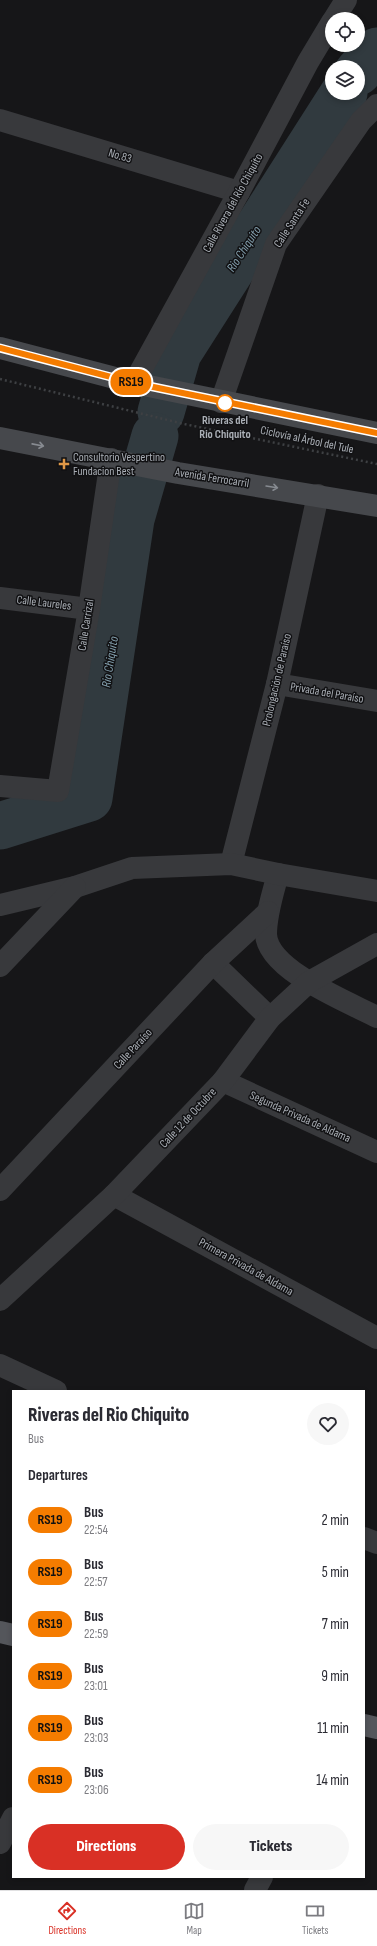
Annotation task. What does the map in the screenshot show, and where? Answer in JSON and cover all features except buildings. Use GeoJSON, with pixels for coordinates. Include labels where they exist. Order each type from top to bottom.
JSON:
{"type":"FeatureCollection","features":[{"type":"Feature","properties":{"kind":"main road"},"geometry":{"type":"LineString","coordinates":[[0,348],[211,401],[377,433]]}},
{"type":"Feature","properties":{"kind":"main road","name":"Avenida Ferrocarril"},"geometry":{"type":"LineString","coordinates":[[0,438],[178,472],[377,506]]}},
{"type":"Feature","properties":{"kind":"main road"},"geometry":{"type":"LineString","coordinates":[[0,1632],[12,1635]]}},
{"type":"Feature","properties":{"kind":"main road"},"geometry":{"type":"LineString","coordinates":[[365,1725],[377,1728]]}},
{"type":"Feature","properties":{"kind":"street"},"geometry":{"type":"LineString","coordinates":[[338,12],[346,0]]}},
{"type":"Feature","properties":{"kind":"street","name":"Calle Rivera del Río Chiquito"},"geometry":{"type":"LineString","coordinates":[[143,385],[239,192],[308,62],[325,34]]}},
{"type":"Feature","properties":{"kind":"street","name":"Calle Santa Fe"},"geometry":{"type":"LineString","coordinates":[[211,401],[276,244],[369,123],[377,105]]}},
{"type":"Feature","properties":{"kind":"street","name":"No.83"},"geometry":{"type":"LineString","coordinates":[[0,120],[239,192]]}},
{"type":"Feature","properties":{"kind":"street","name":"Calle Carrizal"},"geometry":{"type":"LineString","coordinates":[[0,786],[58,791],[88,609],[119,460]]}},
{"type":"Feature","properties":{"kind":"street","name":"Prolongación de Paraíso"},"geometry":{"type":"LineString","coordinates":[[230,864],[277,684],[318,495]]}},
{"type":"Feature","properties":{"kind":"street","name":"Calle Laureles"},"geometry":{"type":"LineString","coordinates":[[0,598],[88,609]]}},
{"type":"Feature","properties":{"kind":"street","name":"Privada del Paraíso"},"geometry":{"type":"LineString","coordinates":[[277,684],[377,701]]}},
{"type":"Feature","properties":{"kind":"street"},"geometry":{"type":"LineString","coordinates":[[0,905],[75,887],[132,868],[230,864],[377,891]]}},
{"type":"Feature","properties":{"kind":"street"},"geometry":{"type":"LineString","coordinates":[[278,874],[268,912],[266,935],[272,951],[286,966],[309,982],[377,1017]]}},
{"type":"Feature","properties":{"kind":"street"},"geometry":{"type":"LineString","coordinates":[[0,966],[75,887]]}},
{"type":"Feature","properties":{"kind":"street","name":"Calle Paraíso"},"geometry":{"type":"LineString","coordinates":[[0,1190],[213,963],[268,912]]}},
{"type":"Feature","properties":{"kind":"street","name":"Calle 12 de Octubre"},"geometry":{"type":"LineString","coordinates":[[0,1300],[114,1195],[222,1081],[270,1018],[309,982],[377,944]]}},
{"type":"Feature","properties":{"kind":"street"},"geometry":{"type":"LineString","coordinates":[[213,963],[270,1018]]}},
{"type":"Feature","properties":{"kind":"street","name":"Segunda Privada de Aldama"},"geometry":{"type":"LineString","coordinates":[[222,1081],[377,1152]]}},
{"type":"Feature","properties":{"kind":"street","name":"Primera Privada de Aldama"},"geometry":{"type":"LineString","coordinates":[[114,1195],[377,1338]]}},
{"type":"Feature","properties":{"kind":"street"},"geometry":{"type":"LineString","coordinates":[[0,1365],[54,1390]]}},
{"type":"Feature","properties":{"kind":"street"},"geometry":{"type":"LineString","coordinates":[[365,1538],[377,1543]]}},
{"type":"Feature","properties":{"kind":"street"},"geometry":{"type":"LineString","coordinates":[[0,1843],[12,1820]]}},
{"type":"Feature","properties":{"kind":"street"},"geometry":{"type":"LineString","coordinates":[[255,1890],[261,1878]]}},
{"type":"Feature","properties":{"kind":"path","name":"Ciclovía al Árbol del Tule"},"geometry":{"type":"LineString","coordinates":[[0,379],[184,424],[377,464]]}},
{"type":"Feature","properties":{"kind":"waterway","name":"Rio Chiquito"},"geometry":{"type":"LineString","coordinates":[[365,64],[377,51]]}},
{"type":"Feature","properties":{"kind":"waterway","name":"Rio Chiquito"},"geometry":{"type":"LineString","coordinates":[[161,412],[178,353],[340,100]]}},
{"type":"Feature","properties":{"kind":"waterway","name":"Rio Chiquito"},"geometry":{"type":"LineString","coordinates":[[0,826],[89,798],[131,519],[155,436]]}},
{"type":"Feature","properties":{"kind":"bus line","name":"RS19"},"geometry":{"type":"LineString","coordinates":[[0,348],[134,383],[211,401],[377,433]]}},
{"type":"Feature","properties":{"kind":"place","name":"Riveras del Rio Chiquito"},"geometry":{"type":"Point","coordinates":[225,403]}},
{"type":"Feature","properties":{"kind":"place","name":"Consultorio Vespertino Fundacion Best"},"geometry":{"type":"Point","coordinates":[64,464]}}]}
